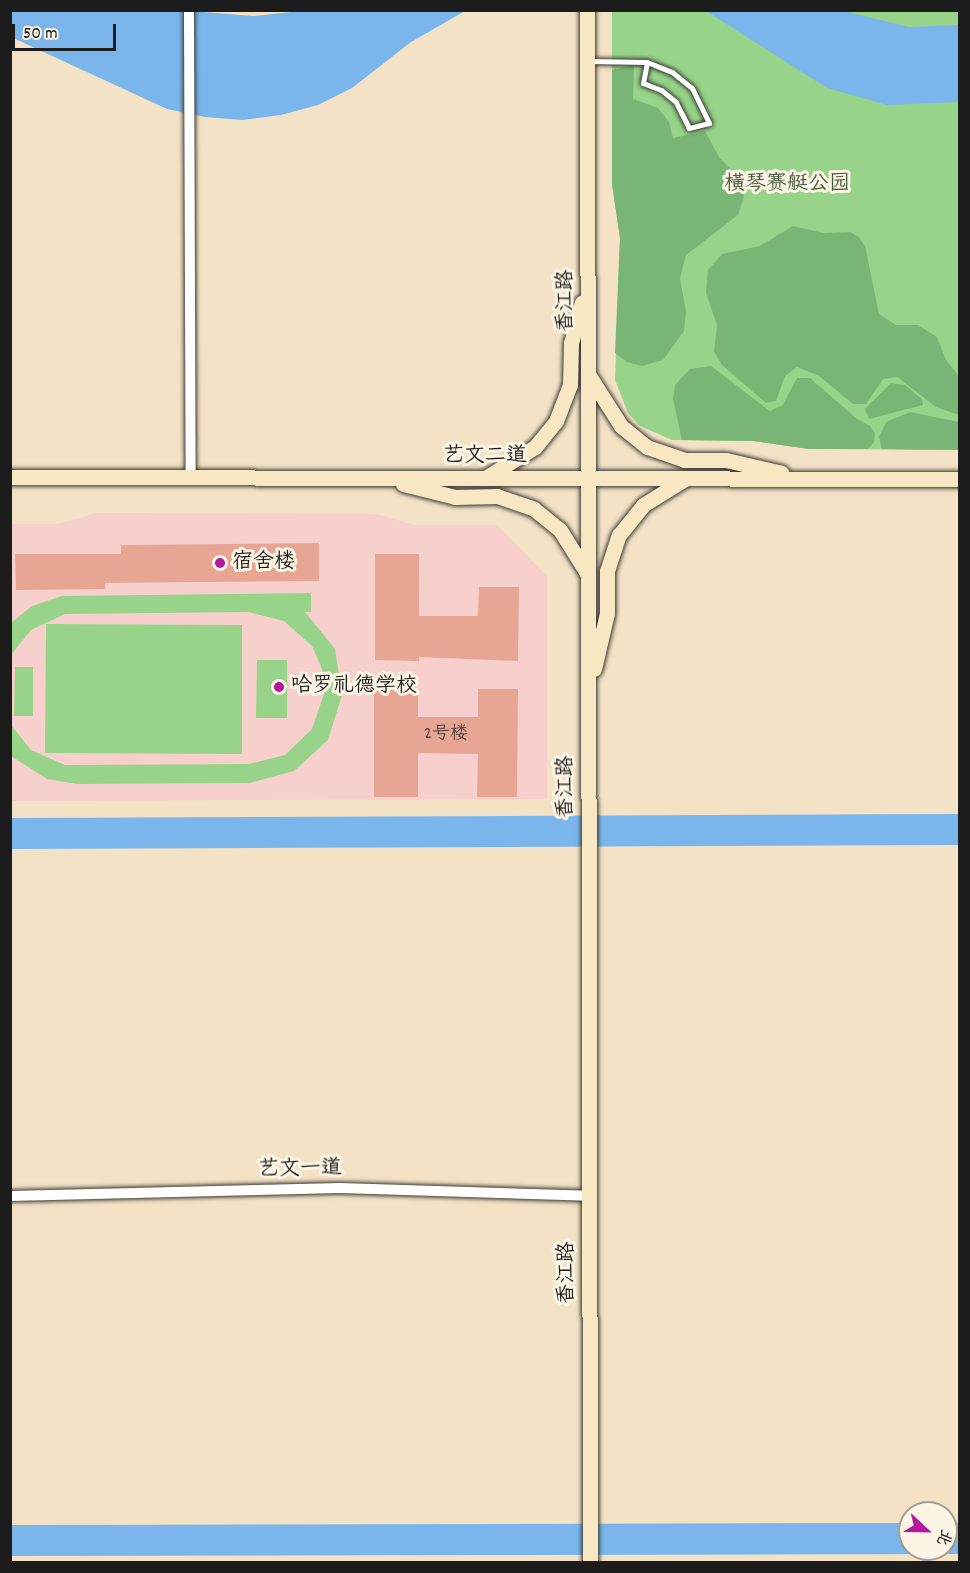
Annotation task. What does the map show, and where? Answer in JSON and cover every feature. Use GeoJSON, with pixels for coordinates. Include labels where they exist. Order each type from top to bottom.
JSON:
{"type":"FeatureCollection","features":[{"type":"Feature","properties":{"kind":"main road","name":"香江路"},"geometry":{"type":"LineString","coordinates":[[587,10],[590,1563]]}},
{"type":"Feature","properties":{"kind":"main road"},"geometry":{"type":"LineString","coordinates":[[484,478],[535,447],[556,421],[570,384],[571,343],[588,281]]}},
{"type":"Feature","properties":{"kind":"main road"},"geometry":{"type":"LineString","coordinates":[[588,373],[621,426],[647,447],[684,460],[726,460],[805,479]]}},
{"type":"Feature","properties":{"kind":"main road","name":"艺文二道"},"geometry":{"type":"LineString","coordinates":[[10,477],[960,479]]}},
{"type":"Feature","properties":{"kind":"main road"},"geometry":{"type":"LineString","coordinates":[[377,478],[455,497],[497,496],[524,505],[560,530],[588,575]]}},
{"type":"Feature","properties":{"kind":"main road"},"geometry":{"type":"LineString","coordinates":[[588,692],[607,613],[607,571],[615,544],[643,506],[685,479]]}},
{"type":"Feature","properties":{"kind":"street"},"geometry":{"type":"LineString","coordinates":[[189,10],[191,477]]}},
{"type":"Feature","properties":{"kind":"street","name":"艺文一道"},"geometry":{"type":"LineString","coordinates":[[10,1196],[340,1188],[589,1196]]}},
{"type":"Feature","properties":{"kind":"lane"},"geometry":{"type":"LineString","coordinates":[[587,61],[647,62],[672,72],[692,88],[709,123],[689,128],[676,102],[661,90],[643,83],[647,62]]}},
{"type":"Feature","properties":{"kind":"shaded area","name":"哈罗礼德学校"},"geometry":{"type":"Polygon","coordinates":[[[97,513],[376,514],[415,525],[497,525],[547,576],[547,799],[11,801],[10,524],[58,524],[97,513]]]}},
{"type":"Feature","properties":{"kind":"green space","name":"横琴赛艇公园"},"geometry":{"type":"Polygon","coordinates":[[[612,11],[959,11],[959,450],[809,449],[753,441],[672,440],[640,426],[628,413],[615,380],[620,238],[612,184],[612,11]]]}},
{"type":"Feature","properties":{"kind":"green space"},"geometry":{"type":"Polygon","coordinates":[[[634,65],[633,99],[658,108],[669,122],[673,138],[705,131],[719,157],[739,178],[744,197],[738,215],[686,255],[680,278],[686,312],[684,331],[663,360],[642,366],[627,362],[615,353],[620,238],[612,184],[612,70],[634,65]]]}},
{"type":"Feature","properties":{"kind":"green space"},"geometry":{"type":"Polygon","coordinates":[[[793,226],[823,233],[850,232],[859,237],[865,246],[879,314],[896,325],[918,325],[937,337],[946,360],[959,376],[959,415],[936,407],[897,377],[883,379],[866,404],[853,404],[819,376],[797,367],[785,376],[776,401],[766,403],[722,365],[714,352],[717,325],[706,293],[708,270],[722,254],[760,246],[793,226]]]}},
{"type":"Feature","properties":{"kind":"green space"},"geometry":{"type":"Polygon","coordinates":[[[711,366],[770,411],[783,405],[797,378],[810,378],[856,418],[870,426],[875,433],[874,442],[868,449],[809,449],[753,441],[682,440],[673,399],[675,385],[690,369],[711,366]]]}},
{"type":"Feature","properties":{"kind":"green space"},"geometry":{"type":"Polygon","coordinates":[[[891,383],[905,385],[922,399],[923,405],[869,419],[865,409],[891,383]]]}},
{"type":"Feature","properties":{"kind":"green space"},"geometry":{"type":"Polygon","coordinates":[[[910,412],[959,422],[959,450],[882,449],[879,437],[886,422],[910,412]]]}},
{"type":"Feature","properties":{"kind":"green space"},"geometry":{"type":"Polygon","coordinates":[[[311,593],[311,612],[305,612],[335,649],[342,695],[328,740],[294,771],[249,783],[77,784],[47,779],[11,756],[11,725],[31,750],[65,765],[249,764],[285,755],[312,729],[324,694],[322,669],[312,646],[284,621],[248,612],[65,614],[31,630],[11,655],[11,623],[32,606],[62,596],[311,593]]]}},
{"type":"Feature","properties":{"kind":"green space"},"geometry":{"type":"Polygon","coordinates":[[[46,624],[242,625],[242,754],[45,753],[46,624]]]}},
{"type":"Feature","properties":{"kind":"green space"},"geometry":{"type":"Polygon","coordinates":[[[257,660],[287,660],[287,718],[256,718],[257,660]]]}},
{"type":"Feature","properties":{"kind":"green space"},"geometry":{"type":"Polygon","coordinates":[[[15,667],[33,667],[33,716],[14,716],[15,667]]]}},
{"type":"Feature","properties":{"kind":"water"},"geometry":{"type":"Polygon","coordinates":[[[179,10],[253,16],[310,10],[465,11],[411,42],[352,88],[318,105],[281,115],[243,120],[205,117],[167,109],[11,37],[10,11],[179,10]]]}},
{"type":"Feature","properties":{"kind":"water"},"geometry":{"type":"Polygon","coordinates":[[[706,11],[844,11],[909,27],[959,25],[959,102],[887,105],[827,88],[706,11]]]}},
{"type":"Feature","properties":{"kind":"water"},"geometry":{"type":"Polygon","coordinates":[[[959,814],[960,845],[11,849],[10,818],[959,814]]]}},
{"type":"Feature","properties":{"kind":"water"},"geometry":{"type":"Polygon","coordinates":[[[898,1523],[898,1554],[11,1556],[10,1525],[898,1523]]]}},
{"type":"Feature","properties":{"kind":"water"},"geometry":{"type":"Polygon","coordinates":[[[958,1523],[959,1523],[960,1554],[958,1554],[958,1523]]]}},
{"type":"Feature","properties":{"kind":"building","name":"宿舍楼"},"geometry":{"type":"Polygon","coordinates":[[[319,543],[319,581],[105,583],[105,589],[16,590],[15,554],[121,554],[121,545],[319,543]]]}},
{"type":"Feature","properties":{"kind":"building"},"geometry":{"type":"Polygon","coordinates":[[[375,554],[419,554],[419,616],[478,616],[479,587],[519,587],[518,661],[419,657],[419,661],[375,660],[375,554]]]}},
{"type":"Feature","properties":{"kind":"building"},"geometry":{"type":"Polygon","coordinates":[[[374,689],[418,689],[418,717],[478,717],[478,689],[518,689],[517,797],[477,797],[478,754],[418,753],[418,797],[374,797],[374,689]]]}},
{"type":"Feature","properties":{"kind":"place","name":"宿舍楼"},"geometry":{"type":"Point","coordinates":[220,563]}},
{"type":"Feature","properties":{"kind":"place","name":"哈罗礼德学校"},"geometry":{"type":"Point","coordinates":[279,687]}}]}
